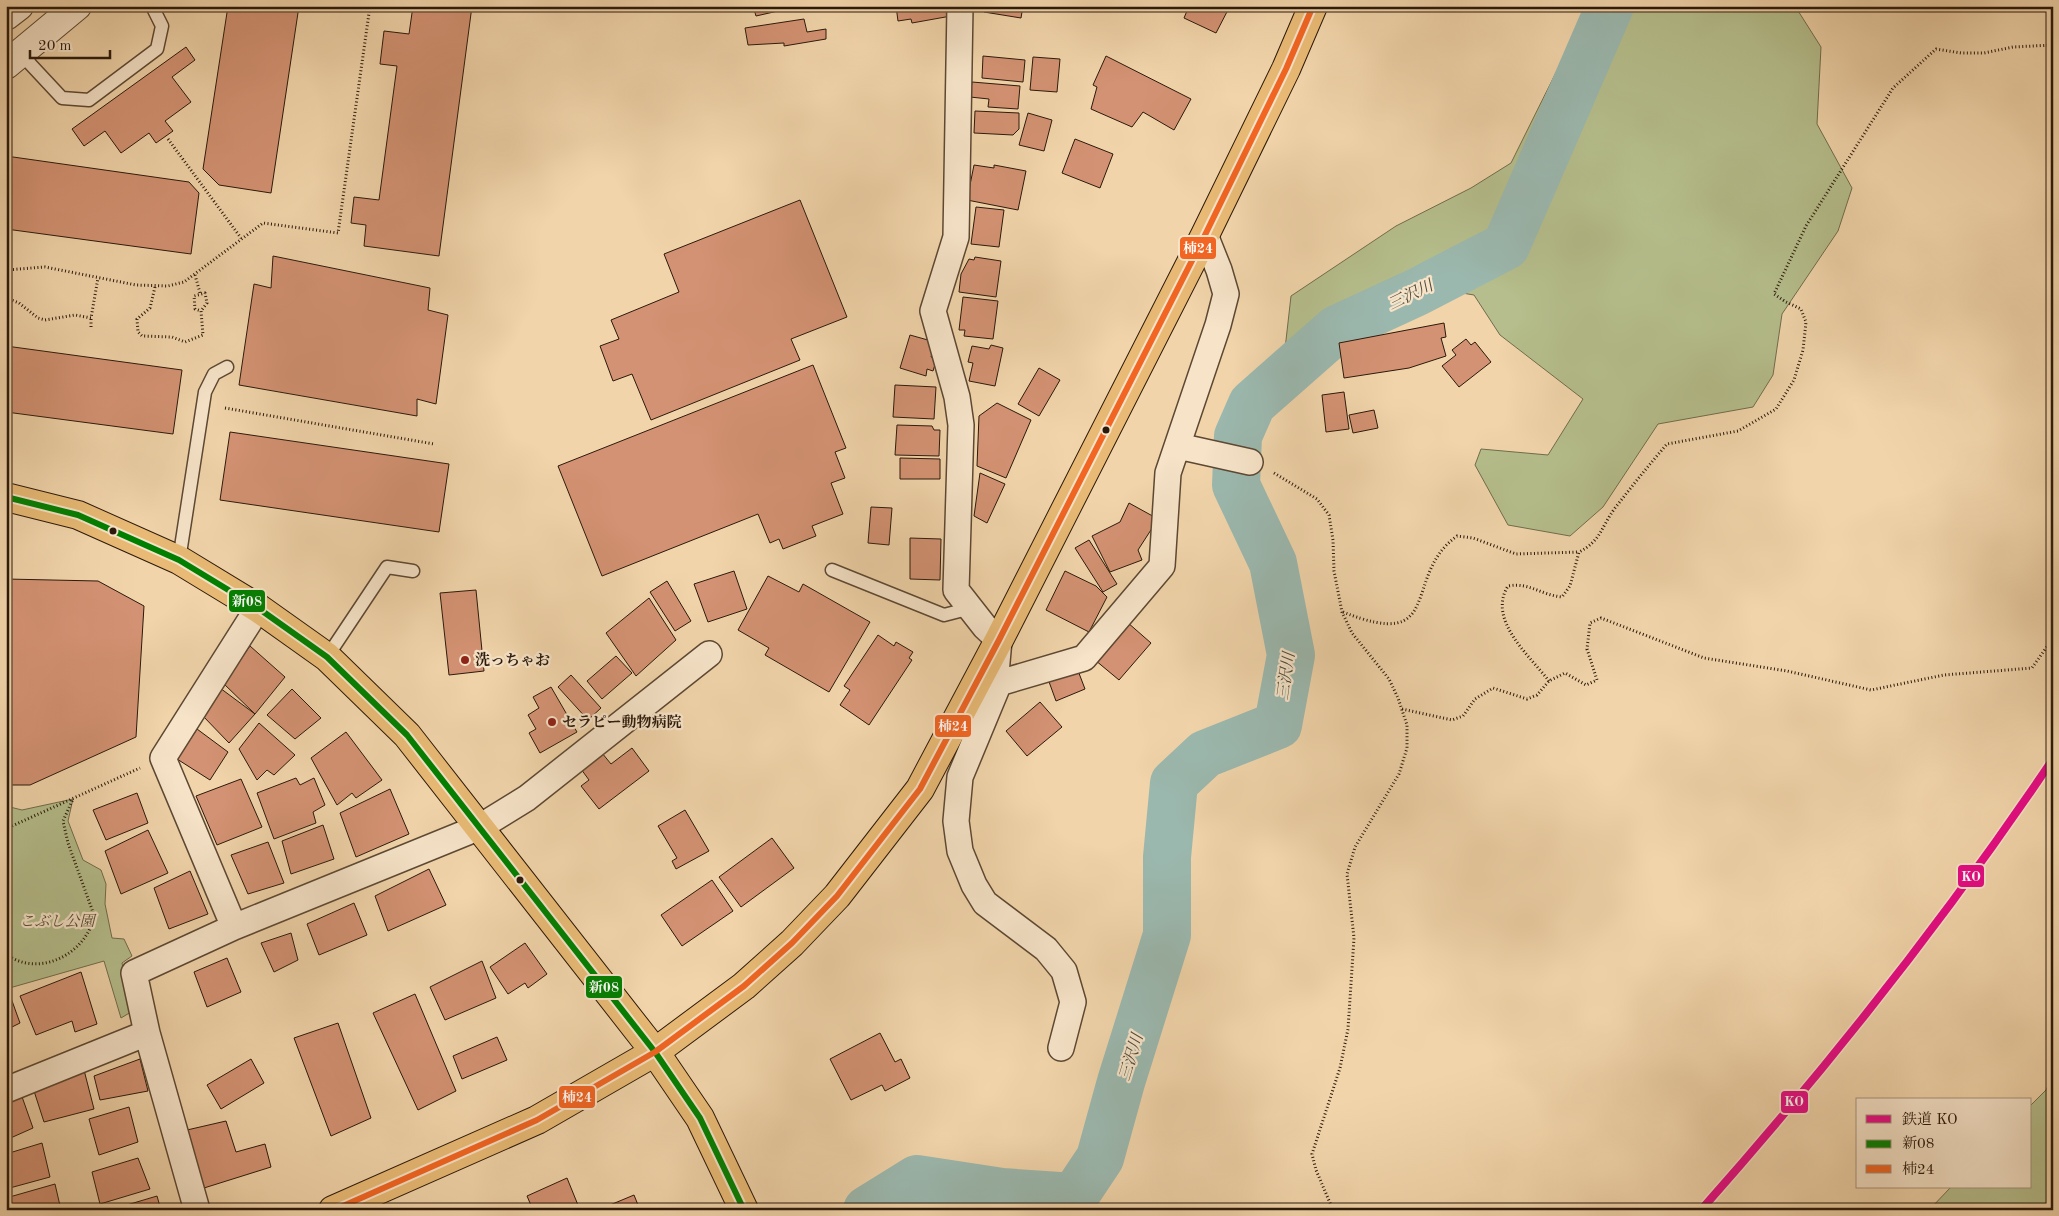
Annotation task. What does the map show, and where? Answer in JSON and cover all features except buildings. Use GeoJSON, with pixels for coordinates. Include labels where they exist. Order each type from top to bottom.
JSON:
{"type":"FeatureCollection","features":[{"type":"Feature","properties":{"kind":"main road"},"geometry":{"type":"LineString","coordinates":[[333,1210],[361,1204],[537,1120],[655,1052],[744,986],[792,943],[837,896],[920,790],[999,640],[1205,235],[1286,69],[1313,6]]}},
{"type":"Feature","properties":{"kind":"main road"},"geometry":{"type":"LineString","coordinates":[[6,497],[78,515],[179,560],[258,608],[327,657],[407,736],[655,1052],[700,1118],[744,1210]]}},
{"type":"Feature","properties":{"kind":"street"},"geometry":{"type":"LineString","coordinates":[[6,16],[18,6]]}},
{"type":"Feature","properties":{"kind":"street"},"geometry":{"type":"LineString","coordinates":[[13,59],[77,6]]}},
{"type":"Feature","properties":{"kind":"street"},"geometry":{"type":"LineString","coordinates":[[960,6],[956,237],[933,311],[958,397],[961,425],[956,590],[985,627],[999,640],[996,672],[999,683],[960,777],[956,821],[960,851],[974,885],[985,902],[1046,949],[1064,971],[1073,1002],[1061,1048]]}},
{"type":"Feature","properties":{"kind":"street"},"geometry":{"type":"LineString","coordinates":[[999,683],[1084,658],[1162,566],[1168,473],[1218,325],[1226,294],[1205,235]]}},
{"type":"Feature","properties":{"kind":"street"},"geometry":{"type":"LineString","coordinates":[[1178,446],[1250,462]]}},
{"type":"Feature","properties":{"kind":"street"},"geometry":{"type":"LineString","coordinates":[[234,926],[163,758],[258,608]]}},
{"type":"Feature","properties":{"kind":"street"},"geometry":{"type":"LineString","coordinates":[[197,1210],[147,1033],[134,973],[234,926],[480,827],[527,798],[710,654]]}},
{"type":"Feature","properties":{"kind":"street"},"geometry":{"type":"LineString","coordinates":[[6,1090],[147,1033]]}},
{"type":"Feature","properties":{"kind":"lane"},"geometry":{"type":"LineString","coordinates":[[13,59],[62,98],[89,100],[157,49],[162,26],[152,6]]}},
{"type":"Feature","properties":{"kind":"lane"},"geometry":{"type":"LineString","coordinates":[[179,560],[205,392],[214,374],[227,368]]}},
{"type":"Feature","properties":{"kind":"lane"},"geometry":{"type":"LineString","coordinates":[[327,657],[387,567],[413,571]]}},
{"type":"Feature","properties":{"kind":"lane"},"geometry":{"type":"LineString","coordinates":[[832,570],[944,615],[971,608]]}},
{"type":"Feature","properties":{"kind":"path"},"geometry":{"type":"LineString","coordinates":[[6,270],[44,267],[98,278],[155,286],[184,282],[263,223],[338,233],[370,6]]}},
{"type":"Feature","properties":{"kind":"path"},"geometry":{"type":"LineString","coordinates":[[1342,612],[1368,622],[1396,625],[1409,619],[1419,604],[1435,558],[1443,546],[1456,536],[1472,538],[1516,554],[1579,552],[1590,546],[1600,535],[1608,518],[1667,444],[1738,430],[1776,409],[1794,380],[1803,350],[1806,322],[1801,309],[1774,294],[1806,226],[1893,88],[1936,49],[1962,53],[1984,53],[2013,46],[2053,45]]}},
{"type":"Feature","properties":{"kind":"path"},"geometry":{"type":"LineString","coordinates":[[168,138],[241,238]]}},
{"type":"Feature","properties":{"kind":"path"},"geometry":{"type":"LineString","coordinates":[[195,275],[200,293]]}},
{"type":"Feature","properties":{"kind":"path"},"geometry":{"type":"LineString","coordinates":[[91,327],[98,278]]}},
{"type":"Feature","properties":{"kind":"path"},"geometry":{"type":"LineString","coordinates":[[155,286],[150,308],[137,318],[138,332],[142,336],[172,337],[185,342],[196,340],[203,335],[201,311],[208,300],[205,293],[194,296],[193,300],[196,309],[201,311]]}},
{"type":"Feature","properties":{"kind":"path"},"geometry":{"type":"LineString","coordinates":[[6,298],[20,303],[38,318],[45,320],[75,315],[92,318]]}},
{"type":"Feature","properties":{"kind":"path"},"geometry":{"type":"LineString","coordinates":[[225,408],[434,444]]}},
{"type":"Feature","properties":{"kind":"path"},"geometry":{"type":"LineString","coordinates":[[1250,462],[1287,479],[1317,500],[1329,515],[1333,540],[1334,571],[1342,612],[1352,633],[1389,679],[1402,708],[1407,725],[1406,748],[1399,774],[1355,847],[1347,874],[1354,938],[1348,1029],[1340,1068],[1312,1154],[1316,1170],[1333,1210]]}},
{"type":"Feature","properties":{"kind":"path"},"geometry":{"type":"LineString","coordinates":[[1549,680],[1507,628],[1502,610],[1503,594],[1508,586],[1522,583],[1540,592],[1562,597],[1570,586],[1579,552]]}},
{"type":"Feature","properties":{"kind":"path"},"geometry":{"type":"LineString","coordinates":[[1402,708],[1452,720],[1463,716],[1475,699],[1493,688],[1527,699],[1537,695],[1549,680],[1566,673],[1586,685],[1597,680],[1587,649],[1590,623],[1601,618],[1704,658],[1787,671],[1871,690],[1944,675],[2032,668],[2053,638]]}},
{"type":"Feature","properties":{"kind":"path"},"geometry":{"type":"LineString","coordinates":[[12,826],[163,758]]}},
{"type":"Feature","properties":{"kind":"path"},"geometry":{"type":"LineString","coordinates":[[6,954],[13,959],[25,962],[49,963],[76,948],[86,939],[92,928],[94,915],[68,842],[63,821],[74,799]]}},
{"type":"Feature","properties":{"kind":"green space"},"geometry":{"type":"Polygon","coordinates":[[[1589,6],[1795,6],[1821,47],[1817,124],[1852,188],[1838,231],[1782,314],[1773,375],[1753,407],[1658,424],[1603,507],[1570,536],[1508,525],[1475,465],[1481,449],[1548,455],[1583,399],[1500,335],[1474,295],[1396,282],[1285,349],[1291,296],[1396,226],[1471,188],[1511,163],[1589,6]]]}},
{"type":"Feature","properties":{"kind":"green space","name":"こぶし公園"},"geometry":{"type":"Polygon","coordinates":[[[73,799],[68,821],[83,860],[101,870],[106,884],[105,904],[112,938],[124,939],[132,956],[122,963],[131,1012],[121,1018],[104,961],[6,989],[6,806],[22,810],[73,799]]]}},
{"type":"Feature","properties":{"kind":"green space"},"geometry":{"type":"Polygon","coordinates":[[[2053,1075],[2053,1210],[1929,1210],[1950,1188],[2032,1188],[2032,1104],[2046,1090],[2053,1075]]]}},
{"type":"Feature","properties":{"kind":"waterway","name":"三沢川"},"geometry":{"type":"LineString","coordinates":[[867,1210],[917,1179],[1002,1192],[1074,1197],[1100,1158],[1121,1082],[1167,935],[1167,857],[1174,783],[1205,754],[1278,725],[1291,655],[1273,563],[1236,485],[1238,436],[1252,404],[1337,329],[1417,292],[1506,246],[1610,6]]}},
{"type":"Feature","properties":{"kind":"rail line","name":"KO"},"geometry":{"type":"LineString","coordinates":[[1701,1210],[1795,1102],[1885,990],[1971,876],[2053,759]]}},
{"type":"Feature","properties":{"kind":"transit line","name":"柿24"},"geometry":{"type":"LineString","coordinates":[[334,1210],[537,1120],[655,1052],[744,986],[792,943],[837,896],[920,789],[999,640],[1205,235],[1286,69],[1313,6]]}},
{"type":"Feature","properties":{"kind":"transit line","name":"新08"},"geometry":{"type":"LineString","coordinates":[[6,497],[78,515],[179,560],[258,608],[327,657],[407,735],[655,1052],[700,1118],[744,1210]]}},
{"type":"Feature","properties":{"kind":"place","name":"洗っちゃお"},"geometry":{"type":"Point","coordinates":[465,660]}},
{"type":"Feature","properties":{"kind":"place","name":"セラピー動物病院"},"geometry":{"type":"Point","coordinates":[552,722]}}]}
